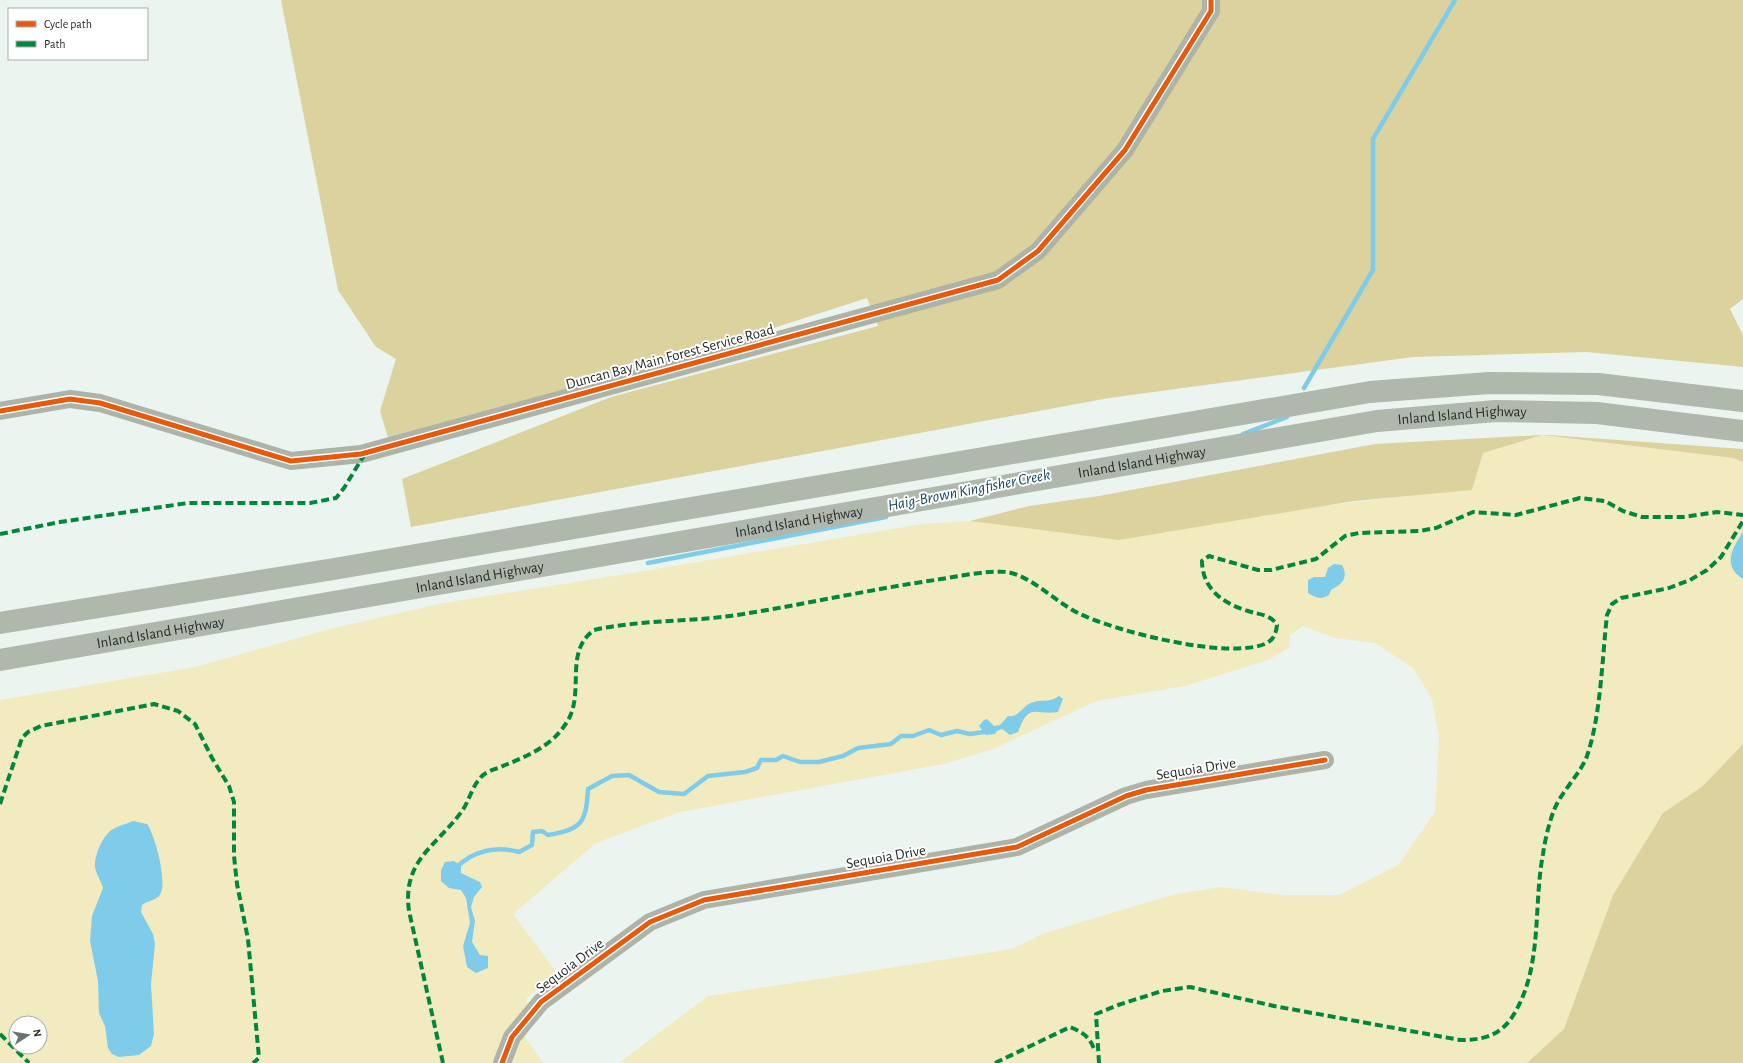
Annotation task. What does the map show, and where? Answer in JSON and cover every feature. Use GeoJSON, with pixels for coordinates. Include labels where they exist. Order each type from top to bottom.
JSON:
{"type":"FeatureCollection","features":[{"type":"Feature","properties":{"kind":"highway","name":"Inland Island Highway"},"geometry":{"type":"LineString","coordinates":[[0,623],[334,569],[1370,392],[1489,383],[1598,384],[1743,401]]}},
{"type":"Feature","properties":{"kind":"highway","name":"Inland Island Highway"},"geometry":{"type":"LineString","coordinates":[[0,660],[1377,421],[1496,411],[1597,413],[1743,431]]}},
{"type":"Feature","properties":{"kind":"street","name":"Duncan Bay Main Forest Service Road"},"geometry":{"type":"LineString","coordinates":[[0,411],[70,399],[100,403],[291,461],[361,454],[998,280],[1038,250],[1126,150],[1211,12],[1211,0]]}},
{"type":"Feature","properties":{"kind":"street","name":"Sequoia Drive"},"geometry":{"type":"LineString","coordinates":[[502,1063],[512,1038],[541,1002],[650,922],[704,900],[1017,847],[1126,796],[1146,790],[1325,760]]}},
{"type":"Feature","properties":{"kind":"shaded area"},"geometry":{"type":"Polygon","coordinates":[[[281,0],[1743,0],[1743,299],[1730,309],[1743,335],[1743,367],[1586,352],[1413,357],[1109,398],[411,527],[402,479],[611,397],[878,326],[867,298],[699,352],[389,441],[380,411],[396,359],[376,347],[338,290],[281,0]]]}},
{"type":"Feature","properties":{"kind":"shaded area"},"geometry":{"type":"Polygon","coordinates":[[[1542,435],[1733,458],[1743,462],[1743,744],[1703,786],[1663,813],[1613,895],[1564,1029],[1527,1063],[619,1063],[708,996],[1012,949],[1045,933],[1172,895],[1220,887],[1282,895],[1339,895],[1398,865],[1435,812],[1439,737],[1432,699],[1413,668],[1375,643],[1335,638],[1303,626],[1290,635],[1289,648],[1268,660],[1185,686],[1096,701],[993,749],[944,764],[680,812],[596,843],[513,914],[558,974],[527,998],[525,1037],[543,1063],[0,1063],[0,700],[195,667],[330,629],[443,603],[922,524],[1315,507],[1432,493],[1472,490],[1483,453],[1542,435]]]}},
{"type":"Feature","properties":{"kind":"shaded area"},"geometry":{"type":"Polygon","coordinates":[[[1542,435],[1743,449],[1743,462],[1733,458],[1542,435]]]}},
{"type":"Feature","properties":{"kind":"shaded area"},"geometry":{"type":"Polygon","coordinates":[[[1542,435],[1483,453],[1472,490],[1354,501],[1119,540],[970,521],[1029,506],[1099,496],[1375,444],[1542,435]]]}},
{"type":"Feature","properties":{"kind":"shaded area"},"geometry":{"type":"Polygon","coordinates":[[[1743,744],[1743,1063],[1527,1063],[1564,1029],[1613,895],[1663,813],[1703,786],[1743,744]]]}},
{"type":"Feature","properties":{"kind":"water"},"geometry":{"type":"Polygon","coordinates":[[[1743,532],[1743,579],[1733,568],[1731,557],[1735,544],[1743,532]]]}},
{"type":"Feature","properties":{"kind":"water"},"geometry":{"type":"Polygon","coordinates":[[[1334,564],[1342,565],[1344,570],[1345,574],[1341,583],[1331,590],[1329,595],[1323,598],[1316,597],[1308,593],[1308,580],[1314,577],[1325,577],[1328,568],[1334,564]]]}},
{"type":"Feature","properties":{"kind":"water"},"geometry":{"type":"Polygon","coordinates":[[[1059,696],[1063,699],[1058,712],[1030,713],[1022,722],[1018,732],[1010,735],[1002,729],[997,731],[995,734],[986,735],[979,726],[984,720],[987,719],[994,726],[1000,725],[1008,716],[1014,716],[1033,702],[1051,700],[1059,696]]]}},
{"type":"Feature","properties":{"kind":"water"},"geometry":{"type":"Polygon","coordinates":[[[133,821],[147,824],[154,838],[162,872],[162,890],[159,896],[142,905],[141,912],[153,934],[155,944],[151,984],[154,1034],[151,1046],[139,1055],[119,1057],[112,1054],[108,1048],[105,1026],[99,1013],[98,981],[90,941],[92,916],[103,888],[96,873],[95,863],[97,853],[104,838],[110,831],[133,821]]]}},
{"type":"Feature","properties":{"kind":"water"},"geometry":{"type":"Polygon","coordinates":[[[454,861],[461,866],[461,873],[480,882],[482,887],[474,897],[471,907],[475,921],[472,942],[480,955],[488,956],[488,968],[476,973],[467,967],[463,946],[470,923],[466,898],[461,890],[449,888],[441,881],[441,870],[445,862],[454,861]]]}},
{"type":"Feature","properties":{"kind":"waterway","name":"Haig-Brown Kingfisher Creek"},"geometry":{"type":"LineString","coordinates":[[1304,388],[1373,270],[1373,139],[1455,0]]}},
{"type":"Feature","properties":{"kind":"waterway","name":"Haig-Brown Kingfisher Creek"},"geometry":{"type":"LineString","coordinates":[[1243,434],[1287,417]]}},
{"type":"Feature","properties":{"kind":"waterway","name":"Haig-Brown Kingfisher Creek"},"geometry":{"type":"LineString","coordinates":[[648,563],[886,517]]}},
{"type":"Feature","properties":{"kind":"waterway"},"geometry":{"type":"LineString","coordinates":[[456,868],[470,857],[478,853],[502,849],[519,852],[532,845],[533,832],[542,831],[548,835],[559,833],[575,827],[580,822],[586,810],[588,789],[612,776],[629,775],[659,792],[684,794],[708,776],[745,772],[757,768],[761,760],[776,760],[783,756],[800,762],[819,762],[843,756],[858,748],[891,744],[901,736],[913,736],[929,730],[941,735],[957,731],[970,734],[984,732]]}},
{"type":"Feature","properties":{"kind":"marked path"},"geometry":{"type":"LineString","coordinates":[[0,534],[60,522],[188,503],[310,503],[336,498],[344,488],[366,452]]}},
{"type":"Feature","properties":{"kind":"marked path"},"geometry":{"type":"LineString","coordinates":[[443,1063],[409,911],[408,894],[411,879],[416,866],[423,855],[452,824],[465,807],[475,786],[482,776],[538,750],[550,742],[564,726],[571,714],[574,703],[577,658],[580,648],[585,638],[594,630],[627,624],[730,616],[971,574],[1007,572],[1016,574],[1034,584],[1078,613],[1118,628],[1172,642],[1200,646],[1250,648],[1267,643],[1271,640],[1274,636],[1277,625],[1268,617],[1239,608],[1216,594],[1206,580],[1203,571],[1202,561],[1209,556],[1258,570],[1271,570],[1316,559],[1345,536],[1359,533],[1419,531],[1436,528],[1473,512],[1516,515],[1580,498],[1605,501],[1623,511],[1642,517],[1683,517],[1717,512],[1743,515]]}},
{"type":"Feature","properties":{"kind":"marked path"},"geometry":{"type":"LineString","coordinates":[[1099,1063],[1096,1014],[1118,1005],[1162,991],[1190,987],[1274,1006],[1460,1040],[1484,1038],[1497,1032],[1503,1027],[1514,1014],[1523,996],[1529,976],[1536,936],[1540,874],[1550,820],[1561,796],[1584,762],[1592,740],[1598,705],[1607,615],[1612,604],[1621,598],[1669,588],[1690,580],[1707,570],[1721,557],[1743,521]]}},
{"type":"Feature","properties":{"kind":"marked path"},"geometry":{"type":"LineString","coordinates":[[0,804],[22,738],[28,732],[41,726],[154,704],[178,711],[195,724],[212,758],[229,786],[234,802],[234,856],[237,884],[248,939],[259,1058],[253,1063]]}},
{"type":"Feature","properties":{"kind":"marked path"},"geometry":{"type":"LineString","coordinates":[[995,1063],[1070,1027],[1086,1036],[1095,1052]]}},
{"type":"Feature","properties":{"kind":"marked path"},"geometry":{"type":"LineString","coordinates":[[0,1034],[29,1063]]}},
{"type":"Feature","properties":{"kind":"cycle path"},"geometry":{"type":"LineString","coordinates":[[0,411],[70,399],[100,403],[291,461],[361,454],[998,280],[1038,251],[1125,150],[1211,11],[1211,0]]}},
{"type":"Feature","properties":{"kind":"cycle path"},"geometry":{"type":"LineString","coordinates":[[502,1063],[512,1037],[541,1002],[650,922],[704,900],[1017,847],[1126,796],[1146,790],[1325,760]]}}]}
